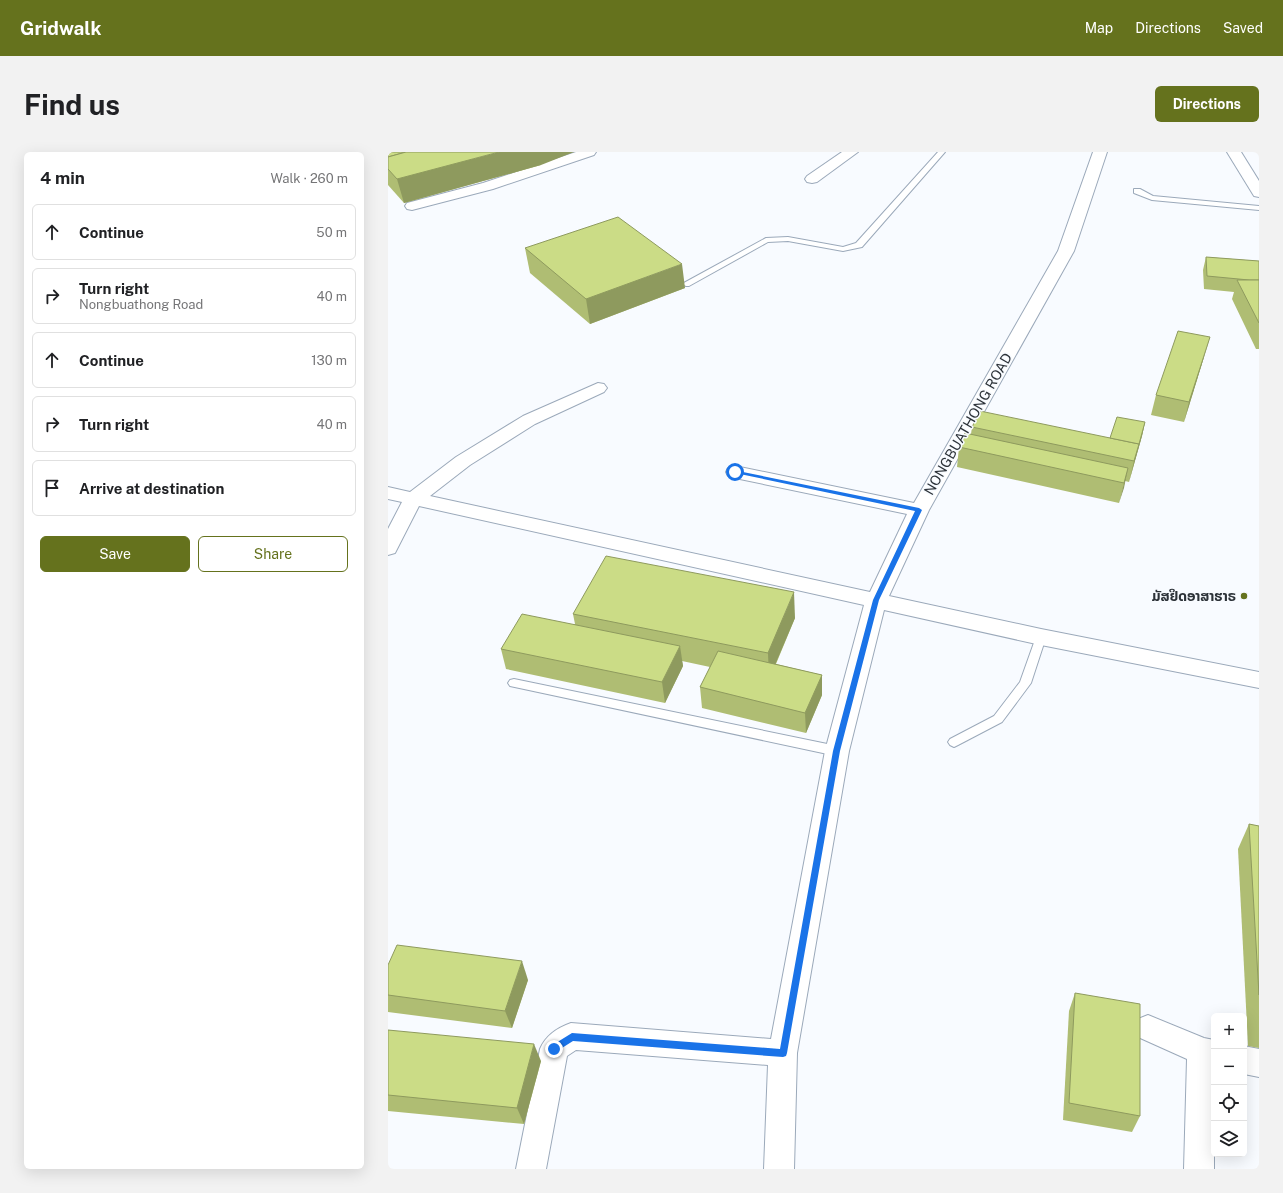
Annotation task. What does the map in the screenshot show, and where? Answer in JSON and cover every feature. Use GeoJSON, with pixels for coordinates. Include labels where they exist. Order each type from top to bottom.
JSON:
{"type":"FeatureCollection","features":[{"type":"Feature","properties":{"kind":"street"},"geometry":{"type":"LineString","coordinates":[[412,206],[488,186],[589,152]]}},
{"type":"Feature","properties":{"kind":"street"},"geometry":{"type":"LineString","coordinates":[[812,179],[851,152]]}},
{"type":"Feature","properties":{"kind":"street","name":"NONGBUATHONG ROAD"},"geometry":{"type":"LineString","coordinates":[[779,1169],[783,1053],[836,751],[876,600],[919,510],[1066,251],[1100,152]]}},
{"type":"Feature","properties":{"kind":"street"},"geometry":{"type":"LineString","coordinates":[[1234,152],[1259,193]]}},
{"type":"Feature","properties":{"kind":"street"},"geometry":{"type":"LineString","coordinates":[[388,548],[413,499],[463,461],[529,420],[598,388]]}},
{"type":"Feature","properties":{"kind":"street"},"geometry":{"type":"LineString","coordinates":[[735,472],[919,510]]}},
{"type":"Feature","properties":{"kind":"street"},"geometry":{"type":"LineString","coordinates":[[388,493],[1041,637],[1259,680]]}},
{"type":"Feature","properties":{"kind":"street"},"geometry":{"type":"LineString","coordinates":[[1148,1028],[1208,1052],[1199,1169]]}},
{"type":"Feature","properties":{"kind":"street"},"geometry":{"type":"LineString","coordinates":[[530,1169],[546,1048],[572,1036],[783,1053]]}},
{"type":"Feature","properties":{"kind":"street"},"geometry":{"type":"LineString","coordinates":[[1247,1061],[1259,1063]]}},
{"type":"Feature","properties":{"kind":"lane"},"geometry":{"type":"LineString","coordinates":[[686,284],[766,240],[788,239],[843,249],[859,245],[942,152]]}},
{"type":"Feature","properties":{"kind":"lane"},"geometry":{"type":"LineString","coordinates":[[1137,191],[1152,198],[1259,208]]}},
{"type":"Feature","properties":{"kind":"lane"},"geometry":{"type":"LineString","coordinates":[[954,742],[998,718],[1025,683],[1041,637]]}},
{"type":"Feature","properties":{"kind":"lane"},"geometry":{"type":"LineString","coordinates":[[514,683],[836,751]]}},
{"type":"Feature","properties":{"kind":"building"},"geometry":{"type":"Polygon","coordinates":[[[388,152],[406,152],[388,157],[388,152]]]}},
{"type":"Feature","properties":{"kind":"building"},"geometry":{"type":"Polygon","coordinates":[[[406,152],[499,152],[397,179],[388,169],[388,157],[406,152]]]}},
{"type":"Feature","properties":{"kind":"building"},"geometry":{"type":"Polygon","coordinates":[[[618,217],[682,264],[586,299],[525,248],[618,217]]]}},
{"type":"Feature","properties":{"kind":"building"},"geometry":{"type":"Polygon","coordinates":[[[1206,257],[1259,261],[1259,280],[1207,276],[1206,257]]]}},
{"type":"Feature","properties":{"kind":"building"},"geometry":{"type":"Polygon","coordinates":[[[1237,280],[1259,280],[1259,323],[1237,280]]]}},
{"type":"Feature","properties":{"kind":"building"},"geometry":{"type":"Polygon","coordinates":[[[1178,331],[1210,337],[1189,402],[1156,395],[1178,331]]]}},
{"type":"Feature","properties":{"kind":"building"},"geometry":{"type":"Polygon","coordinates":[[[980,411],[1139,444],[1134,461],[972,427],[980,411]]]}},
{"type":"Feature","properties":{"kind":"building"},"geometry":{"type":"Polygon","coordinates":[[[1117,417],[1145,422],[1139,444],[1110,438],[1117,417]]]}},
{"type":"Feature","properties":{"kind":"building"},"geometry":{"type":"Polygon","coordinates":[[[965,433],[1128,468],[1124,483],[959,447],[965,433]]]}},
{"type":"Feature","properties":{"kind":"building"},"geometry":{"type":"Polygon","coordinates":[[[606,556],[794,592],[768,653],[573,614],[606,556]]]}},
{"type":"Feature","properties":{"kind":"building"},"geometry":{"type":"Polygon","coordinates":[[[522,614],[680,646],[662,682],[501,649],[522,614]]]}},
{"type":"Feature","properties":{"kind":"building"},"geometry":{"type":"Polygon","coordinates":[[[718,651],[822,675],[805,713],[700,687],[718,651]]]}},
{"type":"Feature","properties":{"kind":"building"},"geometry":{"type":"Polygon","coordinates":[[[1249,824],[1259,826],[1259,995],[1249,824]]]}},
{"type":"Feature","properties":{"kind":"building"},"geometry":{"type":"Polygon","coordinates":[[[397,945],[522,961],[505,1011],[388,995],[388,965],[397,945]]]}},
{"type":"Feature","properties":{"kind":"building"},"geometry":{"type":"Polygon","coordinates":[[[1075,993],[1140,1004],[1140,1116],[1069,1103],[1075,993]]]}},
{"type":"Feature","properties":{"kind":"building"},"geometry":{"type":"Polygon","coordinates":[[[388,1030],[534,1044],[517,1108],[388,1095],[388,1030]]]}},
{"type":"Feature","properties":{"kind":"place","name":"ມັສຢິດອາສາຮາຣ"},"geometry":{"type":"Point","coordinates":[1244,596]}},
{"type":"Feature","properties":{"kind":"route"},"geometry":{"type":"LineString","coordinates":[[554,1049],[572,1036],[783,1053],[836,751],[876,600],[919,510],[735,472]]}}]}
